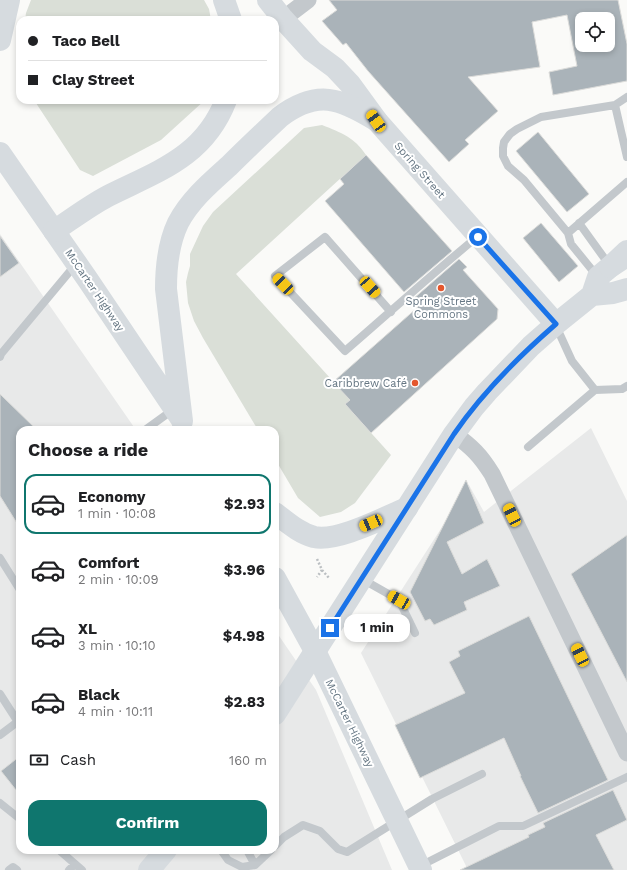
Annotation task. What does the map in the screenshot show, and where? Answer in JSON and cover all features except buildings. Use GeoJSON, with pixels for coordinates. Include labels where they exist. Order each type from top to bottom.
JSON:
{"type":"FeatureCollection","features":[{"type":"Feature","properties":{"kind":"main road"},"geometry":{"type":"LineString","coordinates":[[0,40],[9,0]]}},
{"type":"Feature","properties":{"kind":"main road"},"geometry":{"type":"LineString","coordinates":[[224,0],[230,16]]}},
{"type":"Feature","properties":{"kind":"main road","name":"Spring Street"},"geometry":{"type":"LineString","coordinates":[[268,0],[312,51],[335,68],[350,84],[376,121],[556,324]]}},
{"type":"Feature","properties":{"kind":"main road"},"geometry":{"type":"LineString","coordinates":[[181,420],[166,289],[166,271],[168,254],[173,238],[178,223],[185,211],[205,188],[280,117],[302,103],[313,100],[335,100],[346,104],[376,121]]}},
{"type":"Feature","properties":{"kind":"main road"},"geometry":{"type":"LineString","coordinates":[[54,230],[99,201],[158,172],[182,157],[201,141],[209,131],[224,104]]}},
{"type":"Feature","properties":{"kind":"main road","name":"McCarter Highway"},"geometry":{"type":"LineString","coordinates":[[0,152],[77,263],[181,420]]}},
{"type":"Feature","properties":{"kind":"main road"},"geometry":{"type":"LineString","coordinates":[[279,708],[454,434],[474,407],[531,346],[556,324],[607,274],[627,251]]}},
{"type":"Feature","properties":{"kind":"main road"},"geometry":{"type":"LineString","coordinates":[[607,274],[613,293],[627,289]]}},
{"type":"Feature","properties":{"kind":"main road"},"geometry":{"type":"LineString","coordinates":[[279,516],[305,533],[325,538],[346,533],[407,508]]}},
{"type":"Feature","properties":{"kind":"main road","name":"McCarter Highway"},"geometry":{"type":"LineString","coordinates":[[279,585],[315,651],[420,868]]}},
{"type":"Feature","properties":{"kind":"main road"},"geometry":{"type":"LineString","coordinates":[[149,870],[163,854]]}},
{"type":"Feature","properties":{"kind":"street"},"geometry":{"type":"LineString","coordinates":[[283,19],[308,0]]}},
{"type":"Feature","properties":{"kind":"street"},"geometry":{"type":"LineString","coordinates":[[454,434],[478,453],[495,481],[627,752]]}},
{"type":"Feature","properties":{"kind":"lane"},"geometry":{"type":"LineString","coordinates":[[607,274],[572,244],[568,233],[524,180],[508,166],[504,156],[504,142],[510,134],[517,129],[541,117],[615,104],[627,97]]}},
{"type":"Feature","properties":{"kind":"lane"},"geometry":{"type":"LineString","coordinates":[[615,104],[624,122],[627,157]]}},
{"type":"Feature","properties":{"kind":"lane"},"geometry":{"type":"LineString","coordinates":[[568,233],[627,182]]}},
{"type":"Feature","properties":{"kind":"lane"},"geometry":{"type":"LineString","coordinates":[[579,223],[607,274]]}},
{"type":"Feature","properties":{"kind":"lane"},"geometry":{"type":"LineString","coordinates":[[391,312],[325,237],[275,276],[345,351],[391,312],[478,237]]}},
{"type":"Feature","properties":{"kind":"lane"},"geometry":{"type":"LineString","coordinates":[[0,357],[77,263]]}},
{"type":"Feature","properties":{"kind":"lane"},"geometry":{"type":"LineString","coordinates":[[556,324],[572,360],[595,390]]}},
{"type":"Feature","properties":{"kind":"lane"},"geometry":{"type":"LineString","coordinates":[[528,447],[595,390],[622,389],[627,386]]}},
{"type":"Feature","properties":{"kind":"lane"},"geometry":{"type":"LineString","coordinates":[[159,426],[181,420]]}},
{"type":"Feature","properties":{"kind":"lane"},"geometry":{"type":"LineString","coordinates":[[0,558],[16,584]]}},
{"type":"Feature","properties":{"kind":"lane"},"geometry":{"type":"LineString","coordinates":[[362,578],[399,600],[415,633]]}},
{"type":"Feature","properties":{"kind":"lane"},"geometry":{"type":"LineString","coordinates":[[0,694],[16,717]]}},
{"type":"Feature","properties":{"kind":"lane"},"geometry":{"type":"LineString","coordinates":[[0,735],[16,723]]}},
{"type":"Feature","properties":{"kind":"lane"},"geometry":{"type":"LineString","coordinates":[[279,842],[303,825],[320,831],[338,849],[347,852],[398,822],[432,799],[482,774]]}},
{"type":"Feature","properties":{"kind":"lane"},"geometry":{"type":"LineString","coordinates":[[420,868],[499,826],[522,826],[627,777]]}},
{"type":"Feature","properties":{"kind":"lane"},"geometry":{"type":"LineString","coordinates":[[0,803],[16,816]]}},
{"type":"Feature","properties":{"kind":"lane"},"geometry":{"type":"LineString","coordinates":[[62,854],[72,867],[82,870]]}},
{"type":"Feature","properties":{"kind":"lane"},"geometry":{"type":"LineString","coordinates":[[224,854],[228,860],[242,867],[255,865],[267,854]]}},
{"type":"Feature","properties":{"kind":"lane"},"geometry":{"type":"LineString","coordinates":[[249,854],[255,865]]}},
{"type":"Feature","properties":{"kind":"lane"},"geometry":{"type":"LineString","coordinates":[[9,870],[13,867],[17,870]]}},
{"type":"Feature","properties":{"kind":"path"},"geometry":{"type":"LineString","coordinates":[[316,557],[322,570],[329,578]]}},
{"type":"Feature","properties":{"kind":"path"},"geometry":{"type":"LineString","coordinates":[[317,577],[322,570]]}},
{"type":"Feature","properties":{"kind":"shaded area"},"geometry":{"type":"Polygon","coordinates":[[[31,0],[204,0],[209,9],[210,16],[26,16],[31,0]]]}},
{"type":"Feature","properties":{"kind":"shaded area"},"geometry":{"type":"Polygon","coordinates":[[[37,104],[201,104],[161,140],[93,176],[80,170],[37,104]]]}},
{"type":"Feature","properties":{"kind":"shaded area"},"geometry":{"type":"Polygon","coordinates":[[[322,125],[342,133],[357,144],[366,155],[236,274],[350,400],[345,404],[391,455],[355,503],[341,512],[320,517],[298,498],[279,466],[279,426],[256,426],[203,338],[194,321],[188,303],[186,282],[190,266],[190,254],[203,226],[213,212],[304,128],[322,125]]]}},
{"type":"Feature","properties":{"kind":"shaded area"},"geometry":{"type":"Polygon","coordinates":[[[0,234],[133,426],[16,426],[16,854],[279,854],[279,636],[316,690],[392,870],[0,870],[0,234]]]}},
{"type":"Feature","properties":{"kind":"shaded area"},"geometry":{"type":"Polygon","coordinates":[[[591,428],[627,501],[627,870],[468,870],[361,653],[469,485],[484,512],[591,428]]]}},
{"type":"Feature","properties":{"kind":"place","name":"Spring Street Commons"},"geometry":{"type":"Point","coordinates":[441,288]}},
{"type":"Feature","properties":{"kind":"place","name":"Caribbrew Café"},"geometry":{"type":"Point","coordinates":[415,383]}},
{"type":"Feature","properties":{"kind":"route"},"geometry":{"type":"LineString","coordinates":[[330,628],[454,434],[474,407],[531,346],[556,324],[478,237]]}}]}
